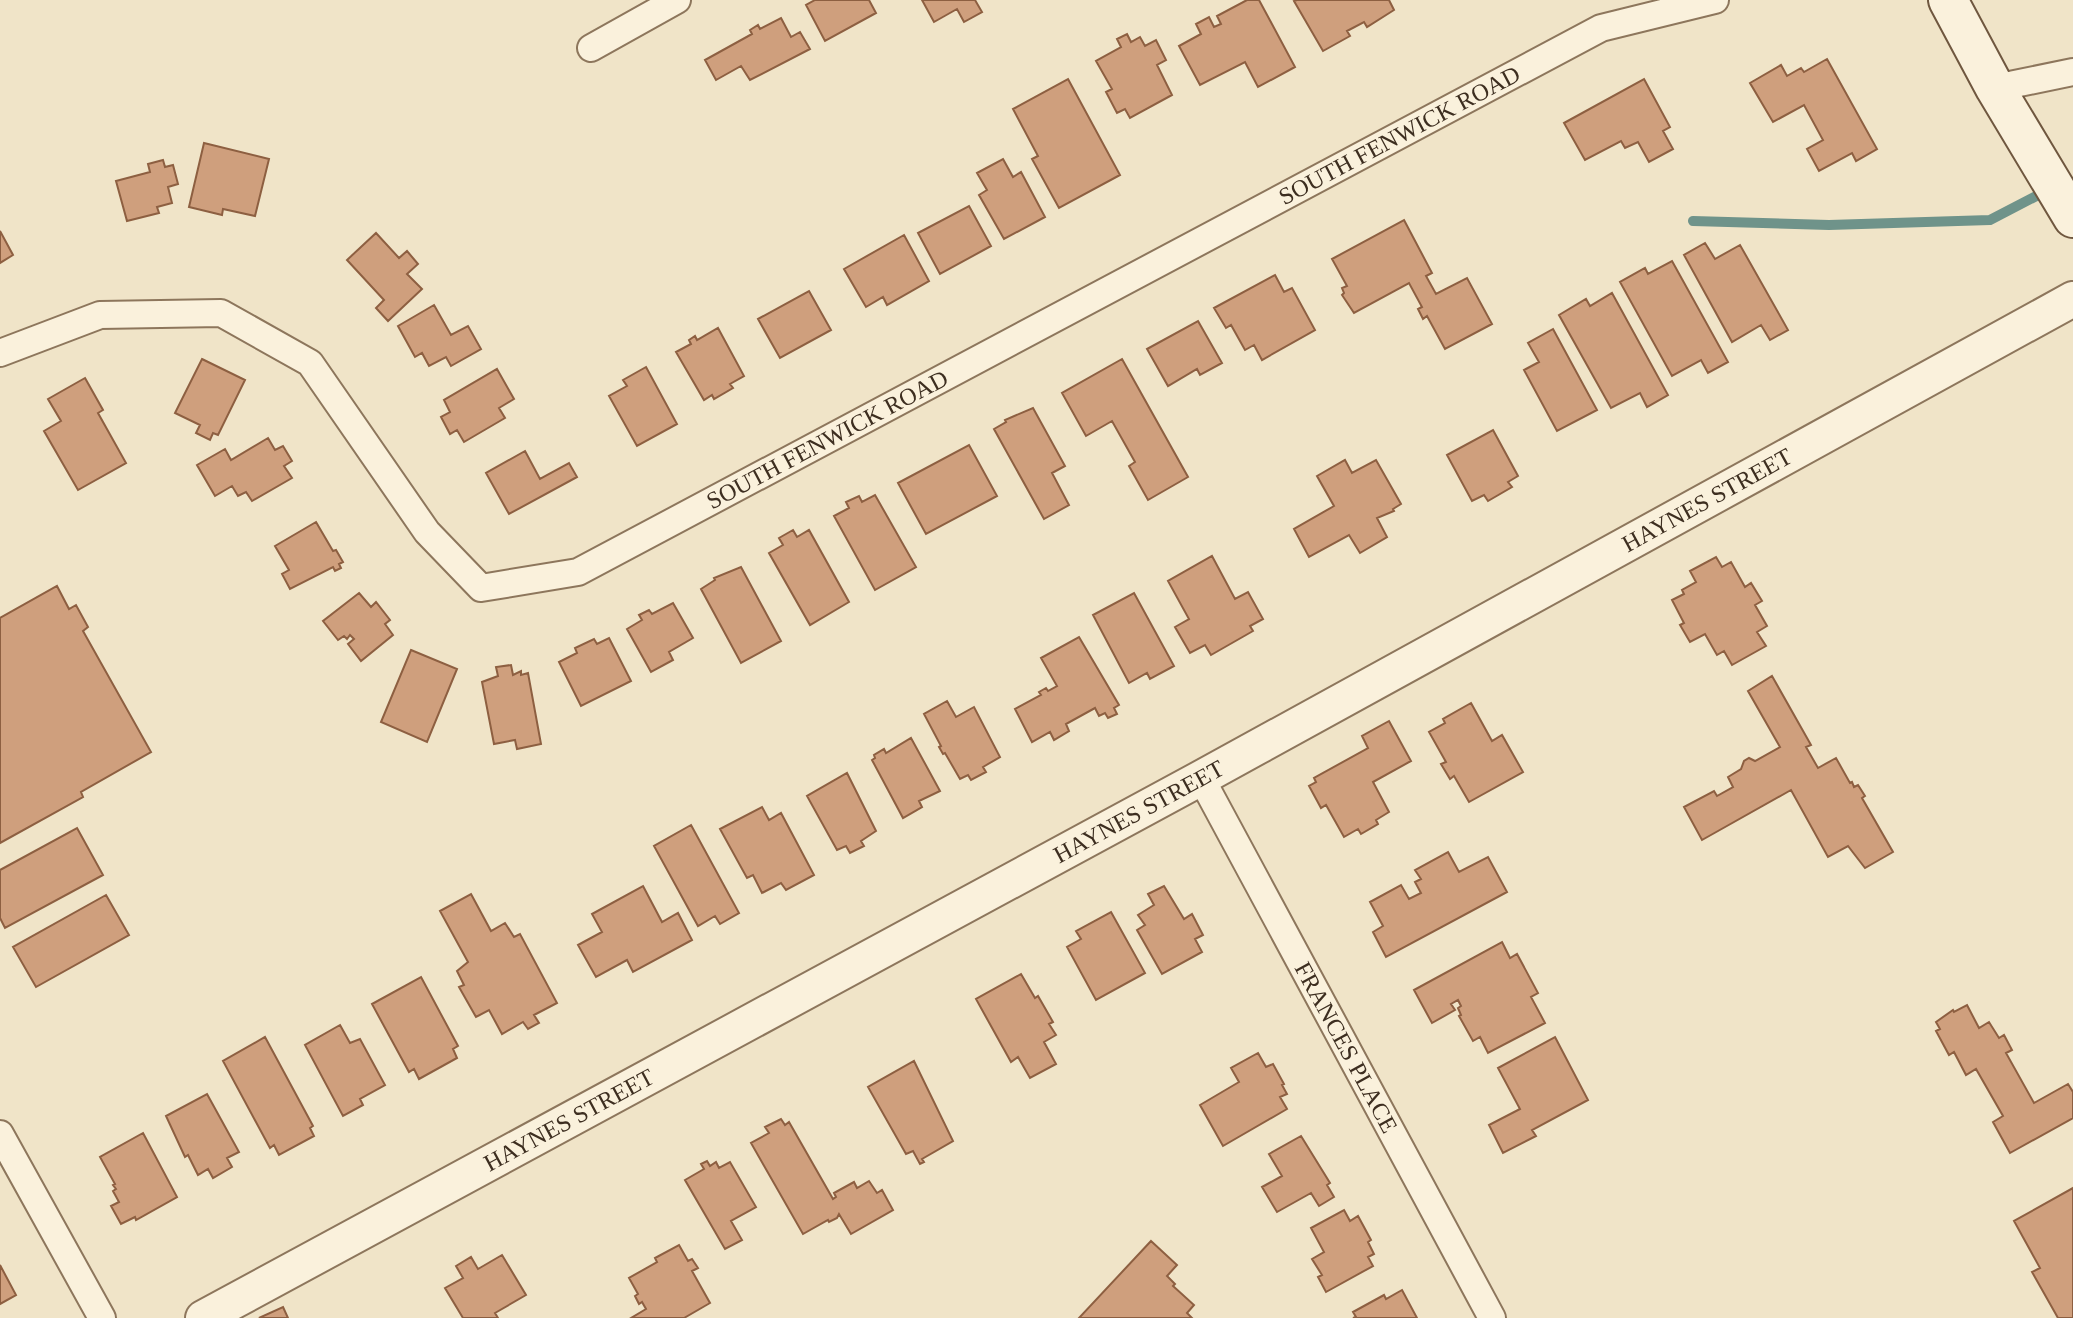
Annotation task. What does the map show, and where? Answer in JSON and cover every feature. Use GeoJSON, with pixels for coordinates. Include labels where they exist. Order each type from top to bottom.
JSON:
{"type":"FeatureCollection","features":[{"type":"Feature","properties":{"kind":"main road"},"geometry":{"type":"LineString","coordinates":[[1948,0],[1995,88],[2073,218]]}},
{"type":"Feature","properties":{"kind":"street"},"geometry":{"type":"LineString","coordinates":[[591,48],[677,0]]}},
{"type":"Feature","properties":{"kind":"street","name":"SOUTH FENWICK ROAD"},"geometry":{"type":"LineString","coordinates":[[0,353],[100,315],[221,313],[310,363],[427,532],[481,588],[578,572],[1601,28],[1715,0]]}},
{"type":"Feature","properties":{"kind":"street"},"geometry":{"type":"LineString","coordinates":[[1995,88],[2073,72]]}},
{"type":"Feature","properties":{"kind":"street","name":"HAYNES STREET"},"geometry":{"type":"LineString","coordinates":[[203,1318],[1201,778],[2073,299]]}},
{"type":"Feature","properties":{"kind":"street","name":"FRANCES PLACE"},"geometry":{"type":"LineString","coordinates":[[1201,778],[1492,1318]]}},
{"type":"Feature","properties":{"kind":"street"},"geometry":{"type":"LineString","coordinates":[[0,1134],[102,1318]]}},
{"type":"Feature","properties":{"kind":"building"},"geometry":{"type":"Polygon","coordinates":[[[815,0],[869,0],[876,13],[825,41],[806,5],[815,0]]]}},
{"type":"Feature","properties":{"kind":"building"},"geometry":{"type":"Polygon","coordinates":[[[922,0],[975,0],[982,12],[964,22],[957,9],[934,22],[922,0]]]}},
{"type":"Feature","properties":{"kind":"building"},"geometry":{"type":"Polygon","coordinates":[[[1247,0],[1259,0],[1295,67],[1258,87],[1245,62],[1200,85],[1179,46],[1201,34],[1196,24],[1209,17],[1214,27],[1221,24],[1217,16],[1247,0]]]}},
{"type":"Feature","properties":{"kind":"building"},"geometry":{"type":"Polygon","coordinates":[[[1389,0],[1394,10],[1367,27],[1364,22],[1347,31],[1350,36],[1323,51],[1294,1],[1389,0]]]}},
{"type":"Feature","properties":{"kind":"building"},"geometry":{"type":"Polygon","coordinates":[[[781,18],[791,37],[800,32],[810,49],[750,80],[741,66],[716,80],[705,60],[752,34],[750,30],[758,25],[760,29],[781,18]]]}},
{"type":"Feature","properties":{"kind":"building"},"geometry":{"type":"Polygon","coordinates":[[[1127,34],[1131,42],[1140,37],[1145,46],[1156,40],[1166,60],[1157,65],[1172,95],[1130,118],[1125,109],[1117,113],[1106,92],[1112,89],[1096,61],[1121,47],[1117,39],[1127,34]]]}},
{"type":"Feature","properties":{"kind":"building"},"geometry":{"type":"Polygon","coordinates":[[[1827,59],[1877,149],[1856,161],[1852,153],[1819,171],[1807,149],[1823,140],[1804,105],[1773,122],[1750,83],[1781,65],[1787,76],[1801,68],[1804,72],[1827,59]]]}},
{"type":"Feature","properties":{"kind":"building"},"geometry":{"type":"Polygon","coordinates":[[[1068,79],[1120,175],[1059,208],[1032,159],[1038,156],[1013,109],[1068,79]]]}},
{"type":"Feature","properties":{"kind":"building"},"geometry":{"type":"Polygon","coordinates":[[[1644,79],[1670,127],[1663,131],[1673,149],[1649,162],[1638,142],[1625,148],[1621,141],[1585,160],[1564,123],[1644,79]]]}},
{"type":"Feature","properties":{"kind":"building"},"geometry":{"type":"Polygon","coordinates":[[[204,143],[269,159],[255,216],[223,209],[222,215],[189,207],[204,143]]]}},
{"type":"Feature","properties":{"kind":"building"},"geometry":{"type":"Polygon","coordinates":[[[1003,159],[1013,177],[1021,172],[1045,217],[1004,239],[979,195],[987,190],[977,173],[1003,159]]]}},
{"type":"Feature","properties":{"kind":"building"},"geometry":{"type":"Polygon","coordinates":[[[163,160],[165,167],[173,165],[178,184],[168,187],[172,203],[157,207],[159,213],[127,221],[116,181],[150,172],[148,164],[163,160]]]}},
{"type":"Feature","properties":{"kind":"building"},"geometry":{"type":"Polygon","coordinates":[[[969,206],[991,246],[940,274],[918,233],[969,206]]]}},
{"type":"Feature","properties":{"kind":"building"},"geometry":{"type":"Polygon","coordinates":[[[1404,220],[1432,273],[1426,276],[1436,294],[1467,278],[1492,324],[1445,349],[1427,316],[1423,319],[1418,309],[1422,307],[1409,283],[1354,313],[1342,295],[1342,288],[1347,286],[1332,259],[1404,220]]]}},
{"type":"Feature","properties":{"kind":"building"},"geometry":{"type":"Polygon","coordinates":[[[0,231],[13,255],[0,263],[0,231]]]}},
{"type":"Feature","properties":{"kind":"building"},"geometry":{"type":"Polygon","coordinates":[[[376,233],[399,258],[407,251],[418,264],[407,274],[422,289],[388,321],[376,308],[384,300],[347,260],[376,233]]]}},
{"type":"Feature","properties":{"kind":"building"},"geometry":{"type":"Polygon","coordinates":[[[904,235],[929,281],[887,305],[883,297],[866,307],[844,269],[904,235]]]}},
{"type":"Feature","properties":{"kind":"building"},"geometry":{"type":"Polygon","coordinates":[[[1705,243],[1715,259],[1740,245],[1788,330],[1770,340],[1761,325],[1732,342],[1684,255],[1705,243]]]}},
{"type":"Feature","properties":{"kind":"building"},"geometry":{"type":"Polygon","coordinates":[[[1672,261],[1728,362],[1708,373],[1701,360],[1672,376],[1620,282],[1645,268],[1648,274],[1672,261]]]}},
{"type":"Feature","properties":{"kind":"building"},"geometry":{"type":"Polygon","coordinates":[[[1275,275],[1284,292],[1292,288],[1315,330],[1262,360],[1254,345],[1245,350],[1231,325],[1226,328],[1214,308],[1275,275]]]}},
{"type":"Feature","properties":{"kind":"building"},"geometry":{"type":"Polygon","coordinates":[[[809,291],[831,330],[780,358],[758,319],[809,291]]]}},
{"type":"Feature","properties":{"kind":"building"},"geometry":{"type":"Polygon","coordinates":[[[1612,293],[1668,395],[1647,407],[1640,393],[1611,408],[1559,315],[1586,299],[1590,306],[1612,293]]]}},
{"type":"Feature","properties":{"kind":"building"},"geometry":{"type":"Polygon","coordinates":[[[434,305],[451,335],[468,326],[481,349],[451,366],[446,357],[429,366],[422,353],[415,357],[398,326],[434,305]]]}},
{"type":"Feature","properties":{"kind":"building"},"geometry":{"type":"Polygon","coordinates":[[[1198,321],[1222,363],[1200,375],[1197,369],[1168,386],[1147,349],[1198,321]]]}},
{"type":"Feature","properties":{"kind":"building"},"geometry":{"type":"Polygon","coordinates":[[[718,328],[744,376],[730,384],[733,388],[714,399],[712,395],[704,400],[676,352],[691,344],[689,340],[695,336],[697,340],[718,328]]]}},
{"type":"Feature","properties":{"kind":"building"},"geometry":{"type":"Polygon","coordinates":[[[1553,329],[1597,410],[1557,431],[1524,370],[1539,362],[1528,343],[1553,329]]]}},
{"type":"Feature","properties":{"kind":"building"},"geometry":{"type":"Polygon","coordinates":[[[202,359],[245,380],[218,435],[213,433],[210,440],[196,433],[200,425],[175,413],[202,359]]]}},
{"type":"Feature","properties":{"kind":"building"},"geometry":{"type":"Polygon","coordinates":[[[1122,359],[1188,477],[1148,500],[1129,466],[1135,462],[1112,421],[1086,436],[1062,393],[1122,359]]]}},
{"type":"Feature","properties":{"kind":"building"},"geometry":{"type":"Polygon","coordinates":[[[646,367],[677,424],[637,446],[609,396],[627,386],[623,380],[646,367]]]}},
{"type":"Feature","properties":{"kind":"building"},"geometry":{"type":"Polygon","coordinates":[[[497,369],[514,399],[499,408],[505,418],[464,442],[457,430],[450,434],[441,417],[450,412],[444,400],[497,369]]]}},
{"type":"Feature","properties":{"kind":"building"},"geometry":{"type":"Polygon","coordinates":[[[85,378],[103,410],[98,413],[126,463],[78,490],[44,431],[61,421],[48,399],[85,378]]]}},
{"type":"Feature","properties":{"kind":"building"},"geometry":{"type":"Polygon","coordinates":[[[1033,408],[1065,466],[1052,473],[1069,505],[1044,519],[994,429],[1005,420],[1033,408]]]}},
{"type":"Feature","properties":{"kind":"building"},"geometry":{"type":"Polygon","coordinates":[[[1493,430],[1518,476],[1508,482],[1512,487],[1488,501],[1484,495],[1472,501],[1447,455],[1493,430]]]}},
{"type":"Feature","properties":{"kind":"building"},"geometry":{"type":"Polygon","coordinates":[[[268,438],[275,450],[283,446],[292,461],[284,466],[292,478],[252,501],[246,492],[238,496],[232,486],[215,496],[197,465],[225,449],[231,460],[268,438]]]}},
{"type":"Feature","properties":{"kind":"building"},"geometry":{"type":"Polygon","coordinates":[[[969,445],[997,496],[926,534],[898,483],[969,445]]]}},
{"type":"Feature","properties":{"kind":"building"},"geometry":{"type":"Polygon","coordinates":[[[525,451],[540,479],[569,463],[577,477],[509,514],[486,473],[525,451]]]}},
{"type":"Feature","properties":{"kind":"building"},"geometry":{"type":"Polygon","coordinates":[[[1345,460],[1352,473],[1376,460],[1401,504],[1394,511],[1377,518],[1387,537],[1360,553],[1349,535],[1309,557],[1294,529],[1334,506],[1317,476],[1345,460]]]}},
{"type":"Feature","properties":{"kind":"building"},"geometry":{"type":"Polygon","coordinates":[[[875,495],[916,567],[875,590],[834,516],[849,508],[846,502],[859,496],[862,502],[875,495]]]}},
{"type":"Feature","properties":{"kind":"building"},"geometry":{"type":"Polygon","coordinates":[[[316,522],[343,562],[339,564],[341,568],[335,571],[333,567],[290,589],[282,574],[289,570],[275,546],[316,522]]]}},
{"type":"Feature","properties":{"kind":"building"},"geometry":{"type":"Polygon","coordinates":[[[793,530],[797,537],[809,530],[849,602],[810,625],[769,553],[783,545],[779,538],[793,530]]]}},
{"type":"Feature","properties":{"kind":"building"},"geometry":{"type":"Polygon","coordinates":[[[1212,556],[1235,599],[1248,592],[1263,619],[1250,626],[1253,631],[1211,655],[1205,645],[1190,653],[1175,627],[1189,619],[1168,581],[1212,556]]]}},
{"type":"Feature","properties":{"kind":"building"},"geometry":{"type":"Polygon","coordinates":[[[1716,557],[1722,567],[1731,562],[1745,587],[1751,583],[1762,601],[1755,605],[1767,626],[1757,632],[1766,646],[1732,665],[1724,651],[1717,655],[1705,634],[1690,642],[1680,625],[1684,623],[1672,600],[1696,582],[1690,571],[1716,557]]]}},
{"type":"Feature","properties":{"kind":"building"},"geometry":{"type":"Polygon","coordinates":[[[741,567],[781,641],[741,663],[701,589],[714,578],[741,567]]]}},
{"type":"Feature","properties":{"kind":"building"},"geometry":{"type":"Polygon","coordinates":[[[57,586],[69,609],[76,605],[88,627],[83,631],[151,752],[81,792],[83,797],[0,843],[0,618],[57,586]]]}},
{"type":"Feature","properties":{"kind":"building"},"geometry":{"type":"Polygon","coordinates":[[[359,593],[371,607],[376,602],[390,620],[385,624],[393,635],[361,661],[348,644],[354,639],[350,635],[347,639],[344,636],[338,640],[323,621],[359,593]]]}},
{"type":"Feature","properties":{"kind":"building"},"geometry":{"type":"Polygon","coordinates":[[[1134,593],[1174,666],[1150,679],[1147,673],[1129,683],[1093,615],[1134,593]]]}},
{"type":"Feature","properties":{"kind":"building"},"geometry":{"type":"Polygon","coordinates":[[[673,603],[693,638],[669,652],[673,660],[651,672],[627,629],[642,620],[639,615],[649,610],[652,614],[673,603]]]}},
{"type":"Feature","properties":{"kind":"building"},"geometry":{"type":"Polygon","coordinates":[[[1079,637],[1119,705],[1114,708],[1117,714],[1108,718],[1105,713],[1099,716],[1095,708],[1066,724],[1069,731],[1054,740],[1050,732],[1032,742],[1015,709],[1041,695],[1039,692],[1046,688],[1048,691],[1057,686],[1041,658],[1079,637]]]}},
{"type":"Feature","properties":{"kind":"building"},"geometry":{"type":"Polygon","coordinates":[[[609,638],[631,681],[581,706],[559,662],[577,653],[575,648],[594,639],[597,644],[609,638]]]}},
{"type":"Feature","properties":{"kind":"building"},"geometry":{"type":"Polygon","coordinates":[[[411,650],[457,669],[427,742],[381,722],[411,650]]]}},
{"type":"Feature","properties":{"kind":"building"},"geometry":{"type":"Polygon","coordinates":[[[511,665],[513,675],[521,671],[521,675],[528,673],[541,744],[517,749],[515,740],[494,744],[482,682],[498,676],[496,667],[511,665]]]}},
{"type":"Feature","properties":{"kind":"building"},"geometry":{"type":"Polygon","coordinates":[[[1772,676],[1811,745],[1806,747],[1818,768],[1836,758],[1850,783],[1854,787],[1858,785],[1865,796],[1862,798],[1893,852],[1865,868],[1848,846],[1828,857],[1791,790],[1702,840],[1684,807],[1714,791],[1717,796],[1733,787],[1728,777],[1741,769],[1744,761],[1749,758],[1755,761],[1780,747],[1748,691],[1772,676]]]}},
{"type":"Feature","properties":{"kind":"building"},"geometry":{"type":"Polygon","coordinates":[[[947,701],[956,717],[974,707],[1000,757],[983,767],[986,772],[971,780],[968,775],[960,779],[939,747],[924,714],[947,701]]]}},
{"type":"Feature","properties":{"kind":"building"},"geometry":{"type":"Polygon","coordinates":[[[1471,703],[1492,741],[1502,735],[1523,772],[1469,802],[1454,776],[1450,779],[1441,764],[1446,762],[1429,732],[1445,723],[1443,719],[1471,703]]]}},
{"type":"Feature","properties":{"kind":"building"},"geometry":{"type":"Polygon","coordinates":[[[1389,721],[1411,761],[1373,782],[1389,812],[1376,820],[1378,824],[1361,834],[1358,829],[1344,837],[1326,805],[1321,808],[1309,786],[1316,782],[1314,778],[1368,748],[1362,736],[1389,721]]]}},
{"type":"Feature","properties":{"kind":"building"},"geometry":{"type":"Polygon","coordinates":[[[911,738],[940,791],[919,801],[922,807],[903,818],[872,760],[884,749],[886,753],[911,738]]]}},
{"type":"Feature","properties":{"kind":"building"},"geometry":{"type":"Polygon","coordinates":[[[847,773],[876,831],[861,841],[864,846],[850,853],[846,846],[837,850],[807,796],[847,773]]]}},
{"type":"Feature","properties":{"kind":"building"},"geometry":{"type":"Polygon","coordinates":[[[762,807],[769,820],[781,813],[814,875],[786,890],[781,883],[762,893],[753,875],[747,878],[720,829],[762,807]]]}},
{"type":"Feature","properties":{"kind":"building"},"geometry":{"type":"Polygon","coordinates":[[[691,825],[739,913],[720,924],[715,916],[698,926],[654,846],[691,825]]]}},
{"type":"Feature","properties":{"kind":"building"},"geometry":{"type":"Polygon","coordinates":[[[77,828],[103,875],[5,928],[0,918],[0,870],[77,828]]]}},
{"type":"Feature","properties":{"kind":"building"},"geometry":{"type":"Polygon","coordinates":[[[1448,852],[1459,872],[1488,857],[1507,892],[1386,957],[1373,932],[1383,926],[1370,902],[1401,885],[1409,899],[1421,893],[1415,882],[1421,879],[1415,870],[1448,852]]]}},
{"type":"Feature","properties":{"kind":"building"},"geometry":{"type":"Polygon","coordinates":[[[643,886],[662,922],[678,913],[692,940],[633,972],[627,960],[596,977],[578,945],[602,932],[592,914],[643,886]]]}},
{"type":"Feature","properties":{"kind":"building"},"geometry":{"type":"Polygon","coordinates":[[[1164,886],[1184,919],[1192,914],[1203,935],[1195,939],[1202,952],[1162,974],[1137,930],[1145,925],[1138,915],[1154,905],[1148,894],[1164,886]]]}},
{"type":"Feature","properties":{"kind":"building"},"geometry":{"type":"Polygon","coordinates":[[[471,894],[491,931],[505,923],[514,937],[520,934],[557,1003],[534,1015],[539,1023],[528,1029],[523,1022],[502,1034],[489,1010],[476,1017],[459,987],[464,985],[457,971],[468,962],[440,911],[471,894]]]}},
{"type":"Feature","properties":{"kind":"building"},"geometry":{"type":"Polygon","coordinates":[[[106,895],[129,935],[36,987],[13,947],[106,895]]]}},
{"type":"Feature","properties":{"kind":"building"},"geometry":{"type":"Polygon","coordinates":[[[1111,912],[1145,973],[1096,1000],[1067,947],[1081,939],[1076,931],[1111,912]]]}},
{"type":"Feature","properties":{"kind":"building"},"geometry":{"type":"Polygon","coordinates":[[[1502,942],[1510,958],[1517,954],[1538,993],[1531,997],[1545,1023],[1488,1053],[1480,1037],[1473,1041],[1459,1016],[1458,1008],[1461,1006],[1458,1000],[1451,1004],[1455,1010],[1432,1023],[1414,990],[1502,942]]]}},
{"type":"Feature","properties":{"kind":"building"},"geometry":{"type":"Polygon","coordinates":[[[1021,974],[1053,1022],[1049,1024],[1056,1035],[1044,1042],[1056,1064],[1030,1078],[1018,1057],[1011,1062],[976,999],[1021,974]]]}},
{"type":"Feature","properties":{"kind":"building"},"geometry":{"type":"Polygon","coordinates":[[[421,977],[458,1046],[453,1049],[457,1058],[419,1079],[414,1069],[409,1072],[372,1004],[421,977]]]}},
{"type":"Feature","properties":{"kind":"building"},"geometry":{"type":"Polygon","coordinates":[[[1967,1005],[1979,1028],[1989,1022],[1999,1038],[2004,1035],[2012,1050],[2006,1053],[2034,1103],[2068,1084],[2073,1092],[2073,1118],[2010,1153],[1993,1122],[2003,1116],[1976,1069],[1966,1075],[1954,1052],[1949,1055],[1936,1031],[1940,1029],[1936,1022],[1967,1005]]]}},
{"type":"Feature","properties":{"kind":"building"},"geometry":{"type":"Polygon","coordinates":[[[340,1025],[350,1043],[360,1039],[385,1085],[360,1099],[363,1105],[343,1116],[305,1045],[340,1025]]]}},
{"type":"Feature","properties":{"kind":"building"},"geometry":{"type":"Polygon","coordinates":[[[265,1037],[313,1126],[310,1128],[314,1136],[279,1155],[274,1145],[270,1148],[223,1061],[265,1037]]]}},
{"type":"Feature","properties":{"kind":"building"},"geometry":{"type":"Polygon","coordinates":[[[1555,1037],[1588,1100],[1532,1130],[1536,1136],[1503,1153],[1489,1125],[1520,1109],[1498,1068],[1555,1037]]]}},
{"type":"Feature","properties":{"kind":"building"},"geometry":{"type":"Polygon","coordinates":[[[1258,1053],[1266,1067],[1273,1064],[1284,1084],[1287,1094],[1280,1097],[1287,1109],[1223,1146],[1200,1105],[1239,1082],[1231,1068],[1258,1053]]]}},
{"type":"Feature","properties":{"kind":"building"},"geometry":{"type":"Polygon","coordinates":[[[914,1061],[953,1141],[922,1159],[924,1162],[920,1164],[913,1151],[906,1154],[868,1087],[914,1061]]]}},
{"type":"Feature","properties":{"kind":"building"},"geometry":{"type":"Polygon","coordinates":[[[207,1094],[239,1152],[227,1158],[232,1167],[213,1178],[208,1169],[198,1175],[188,1155],[185,1157],[166,1116],[207,1094]]]}},
{"type":"Feature","properties":{"kind":"building"},"geometry":{"type":"Polygon","coordinates":[[[781,1119],[785,1125],[789,1122],[833,1199],[836,1197],[834,1193],[854,1182],[857,1188],[869,1181],[877,1193],[882,1190],[893,1210],[851,1234],[839,1214],[837,1218],[803,1234],[751,1143],[769,1133],[765,1127],[781,1119]]]}},
{"type":"Feature","properties":{"kind":"building"},"geometry":{"type":"Polygon","coordinates":[[[143,1133],[177,1197],[136,1220],[135,1217],[121,1224],[111,1206],[119,1202],[113,1191],[115,1184],[100,1157],[143,1133]]]}},
{"type":"Feature","properties":{"kind":"building"},"geometry":{"type":"Polygon","coordinates":[[[1301,1136],[1330,1183],[1327,1185],[1334,1197],[1319,1206],[1311,1193],[1277,1212],[1262,1187],[1282,1176],[1269,1154],[1301,1136]]]}},
{"type":"Feature","properties":{"kind":"building"},"geometry":{"type":"Polygon","coordinates":[[[707,1161],[710,1166],[716,1162],[719,1168],[730,1162],[756,1207],[731,1221],[742,1240],[725,1249],[685,1180],[704,1169],[701,1164],[707,1161]]]}},
{"type":"Feature","properties":{"kind":"building"},"geometry":{"type":"Polygon","coordinates":[[[2073,1188],[2073,1318],[2058,1318],[2032,1272],[2040,1268],[2014,1221],[2073,1188]]]}},
{"type":"Feature","properties":{"kind":"building"},"geometry":{"type":"Polygon","coordinates":[[[1344,1210],[1350,1221],[1358,1216],[1371,1240],[1368,1242],[1374,1254],[1368,1257],[1373,1266],[1326,1292],[1318,1277],[1322,1275],[1312,1259],[1324,1252],[1311,1228],[1344,1210]]]}},
{"type":"Feature","properties":{"kind":"building"},"geometry":{"type":"Polygon","coordinates":[[[1151,1241],[1177,1265],[1167,1276],[1175,1284],[1173,1286],[1194,1305],[1187,1313],[1192,1318],[1079,1318],[1151,1241]]]}},
{"type":"Feature","properties":{"kind":"building"},"geometry":{"type":"Polygon","coordinates":[[[679,1245],[688,1261],[692,1259],[698,1268],[692,1271],[710,1303],[684,1318],[631,1318],[646,1309],[642,1302],[639,1304],[635,1296],[638,1294],[629,1278],[679,1245]]]}},
{"type":"Feature","properties":{"kind":"building"},"geometry":{"type":"Polygon","coordinates":[[[502,1255],[526,1295],[495,1313],[498,1318],[463,1318],[445,1288],[463,1278],[456,1266],[471,1257],[478,1269],[502,1255]]]}},
{"type":"Feature","properties":{"kind":"building"},"geometry":{"type":"Polygon","coordinates":[[[0,1265],[16,1295],[0,1304],[0,1265]]]}},
{"type":"Feature","properties":{"kind":"building"},"geometry":{"type":"Polygon","coordinates":[[[1402,1290],[1417,1318],[1353,1318],[1356,1317],[1353,1312],[1384,1295],[1386,1299],[1402,1290]]]}},
{"type":"Feature","properties":{"kind":"building"},"geometry":{"type":"Polygon","coordinates":[[[283,1307],[288,1318],[259,1318],[283,1307]]]}},
{"type":"Feature","properties":{"kind":"waterway"},"geometry":{"type":"LineString","coordinates":[[1693,221],[1829,225],[1990,220],[2046,191]]}}]}
